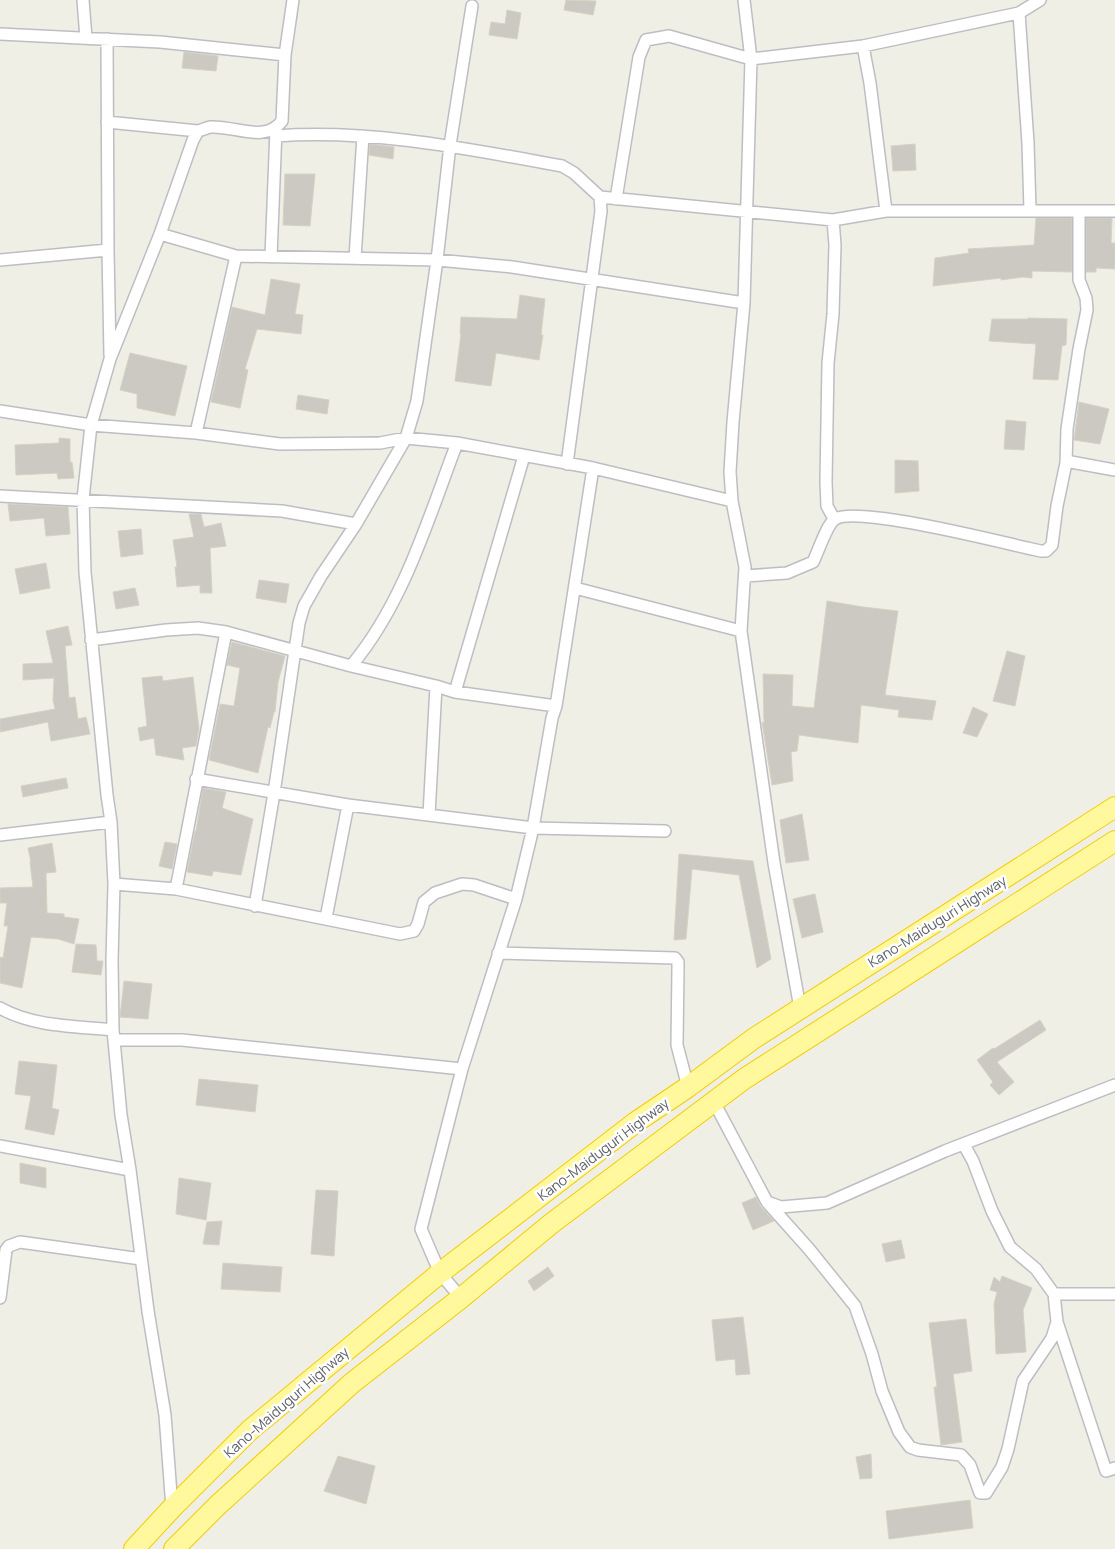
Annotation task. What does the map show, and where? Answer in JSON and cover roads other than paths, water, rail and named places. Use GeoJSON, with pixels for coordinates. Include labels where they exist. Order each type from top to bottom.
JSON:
{"type":"FeatureCollection","features":[{"type":"Feature","properties":{"kind":"highway","name":"Kano-Maiduguri Highway"},"geometry":{"type":"LineString","coordinates":[[134,1549],[250,1430],[440,1273],[636,1122],[800,1008],[1115,807]]}},
{"type":"Feature","properties":{"kind":"highway","name":"Kano-Maiduguri Highway"},"geometry":{"type":"LineString","coordinates":[[174,1549],[218,1505],[352,1382],[462,1298],[552,1223],[744,1079],[1115,841]]}},
{"type":"Feature","properties":{"kind":"street"},"geometry":{"type":"LineString","coordinates":[[83,0],[86,38]]}},
{"type":"Feature","properties":{"kind":"street"},"geometry":{"type":"LineString","coordinates":[[271,257],[276,132],[282,121],[285,55],[293,0]]}},
{"type":"Feature","properties":{"kind":"street"},"geometry":{"type":"LineString","coordinates":[[744,0],[751,59],[747,212],[744,303],[730,472],[732,501],[745,567],[742,631],[774,863],[800,1008]]}},
{"type":"Feature","properties":{"kind":"street"},"geometry":{"type":"LineString","coordinates":[[616,199],[639,57],[646,40],[669,36],[751,59],[863,46],[1019,13],[1040,0]]}},
{"type":"Feature","properties":{"kind":"street"},"geometry":{"type":"LineString","coordinates":[[255,906],[299,623],[304,606],[321,576],[356,524],[406,438],[417,401],[437,260],[450,145],[472,6]]}},
{"type":"Feature","properties":{"kind":"street"},"geometry":{"type":"LineString","coordinates":[[1019,13],[1028,143],[1030,210]]}},
{"type":"Feature","properties":{"kind":"street"},"geometry":{"type":"LineString","coordinates":[[0,34],[160,42],[285,55]]}},
{"type":"Feature","properties":{"kind":"street"},"geometry":{"type":"LineString","coordinates":[[107,39],[110,360]]}},
{"type":"Feature","properties":{"kind":"street"},"geometry":{"type":"LineString","coordinates":[[863,46],[870,83],[886,211]]}},
{"type":"Feature","properties":{"kind":"street"},"geometry":{"type":"LineString","coordinates":[[107,122],[198,131],[210,127],[260,132],[363,136],[450,145],[562,166],[574,173],[600,197],[833,220],[886,211],[1115,211]]}},
{"type":"Feature","properties":{"kind":"street"},"geometry":{"type":"LineString","coordinates":[[172,1508],[165,1416],[148,1311],[113,1035],[114,884],[111,822],[85,572],[83,499],[91,425],[110,360],[160,234],[181,171],[198,131]]}},
{"type":"Feature","properties":{"kind":"street"},"geometry":{"type":"LineString","coordinates":[[355,258],[363,136]]}},
{"type":"Feature","properties":{"kind":"street"},"geometry":{"type":"LineString","coordinates":[[567,464],[601,211],[600,197]]}},
{"type":"Feature","properties":{"kind":"street"},"geometry":{"type":"LineString","coordinates":[[745,576],[787,573],[813,562],[830,523],[842,515],[876,517],[924,525],[1041,551],[1046,551],[1052,545],[1057,506],[1066,463],[1067,430],[1079,349],[1087,310],[1086,298],[1079,280],[1079,211]]}},
{"type":"Feature","properties":{"kind":"street"},"geometry":{"type":"LineString","coordinates":[[833,220],[835,245],[833,314],[828,373],[826,482],[827,506],[834,519]]}},
{"type":"Feature","properties":{"kind":"street"},"geometry":{"type":"LineString","coordinates":[[160,234],[236,256],[437,260],[512,267],[744,303]]}},
{"type":"Feature","properties":{"kind":"street"},"geometry":{"type":"LineString","coordinates":[[0,260],[108,250]]}},
{"type":"Feature","properties":{"kind":"street"},"geometry":{"type":"LineString","coordinates":[[196,433],[236,256]]}},
{"type":"Feature","properties":{"kind":"street"},"geometry":{"type":"LineString","coordinates":[[0,411],[91,425],[196,433],[280,444],[380,443],[406,438],[457,443],[592,468],[732,501]]}},
{"type":"Feature","properties":{"kind":"street"},"geometry":{"type":"LineString","coordinates":[[351,666],[369,644],[384,620],[406,572],[457,443]]}},
{"type":"Feature","properties":{"kind":"street"},"geometry":{"type":"LineString","coordinates":[[455,692],[524,456]]}},
{"type":"Feature","properties":{"kind":"street"},"geometry":{"type":"LineString","coordinates":[[1066,463],[1071,462],[1115,470]]}},
{"type":"Feature","properties":{"kind":"street"},"geometry":{"type":"LineString","coordinates":[[462,1298],[440,1273],[421,1229],[462,1069],[516,899],[533,828],[552,718],[556,706],[592,468]]}},
{"type":"Feature","properties":{"kind":"street"},"geometry":{"type":"LineString","coordinates":[[0,496],[282,511],[356,524]]}},
{"type":"Feature","properties":{"kind":"street"},"geometry":{"type":"LineString","coordinates":[[575,588],[742,631]]}},
{"type":"Feature","properties":{"kind":"street"},"geometry":{"type":"LineString","coordinates":[[91,640],[166,630],[198,628],[226,632],[455,692],[556,706]]}},
{"type":"Feature","properties":{"kind":"street"},"geometry":{"type":"LineString","coordinates":[[176,889],[226,632]]}},
{"type":"Feature","properties":{"kind":"street"},"geometry":{"type":"LineString","coordinates":[[429,815],[436,686]]}},
{"type":"Feature","properties":{"kind":"street"},"geometry":{"type":"LineString","coordinates":[[196,779],[348,804],[533,828],[664,831]]}},
{"type":"Feature","properties":{"kind":"street"},"geometry":{"type":"LineString","coordinates":[[326,918],[348,804]]}},
{"type":"Feature","properties":{"kind":"street"},"geometry":{"type":"LineString","coordinates":[[0,835],[111,822]]}},
{"type":"Feature","properties":{"kind":"street"},"geometry":{"type":"LineString","coordinates":[[114,884],[176,889],[255,906],[326,918],[362,928],[400,934],[414,930],[424,902],[435,893],[462,884],[474,884],[516,899]]}},
{"type":"Feature","properties":{"kind":"street"},"geometry":{"type":"LineString","coordinates":[[498,953],[674,958],[678,962],[677,1045],[688,1087]]}},
{"type":"Feature","properties":{"kind":"street"},"geometry":{"type":"LineString","coordinates":[[0,1008],[9,1013],[48,1024],[113,1035],[182,1040],[462,1069]]}},
{"type":"Feature","properties":{"kind":"street"},"geometry":{"type":"LineString","coordinates":[[768,1202],[781,1207],[826,1204],[945,1151],[1115,1085]]}},
{"type":"Feature","properties":{"kind":"street"},"geometry":{"type":"LineString","coordinates":[[714,1102],[768,1202],[855,1306],[872,1354],[882,1391],[899,1432],[910,1447],[918,1450],[961,1455],[970,1465],[980,1493],[986,1493],[1002,1467],[1008,1449],[1023,1381],[1052,1338],[1057,1322]]}},
{"type":"Feature","properties":{"kind":"street"},"geometry":{"type":"LineString","coordinates":[[964,1144],[973,1161],[992,1211],[1010,1247],[1036,1269],[1054,1294],[1057,1322],[1106,1471],[1115,1468]]}},
{"type":"Feature","properties":{"kind":"street"},"geometry":{"type":"LineString","coordinates":[[0,1146],[130,1170]]}},
{"type":"Feature","properties":{"kind":"street"},"geometry":{"type":"LineString","coordinates":[[0,1298],[6,1250],[9,1246],[20,1242],[141,1259]]}},
{"type":"Feature","properties":{"kind":"street"},"geometry":{"type":"LineString","coordinates":[[1054,1294],[1115,1294]]}}]}
